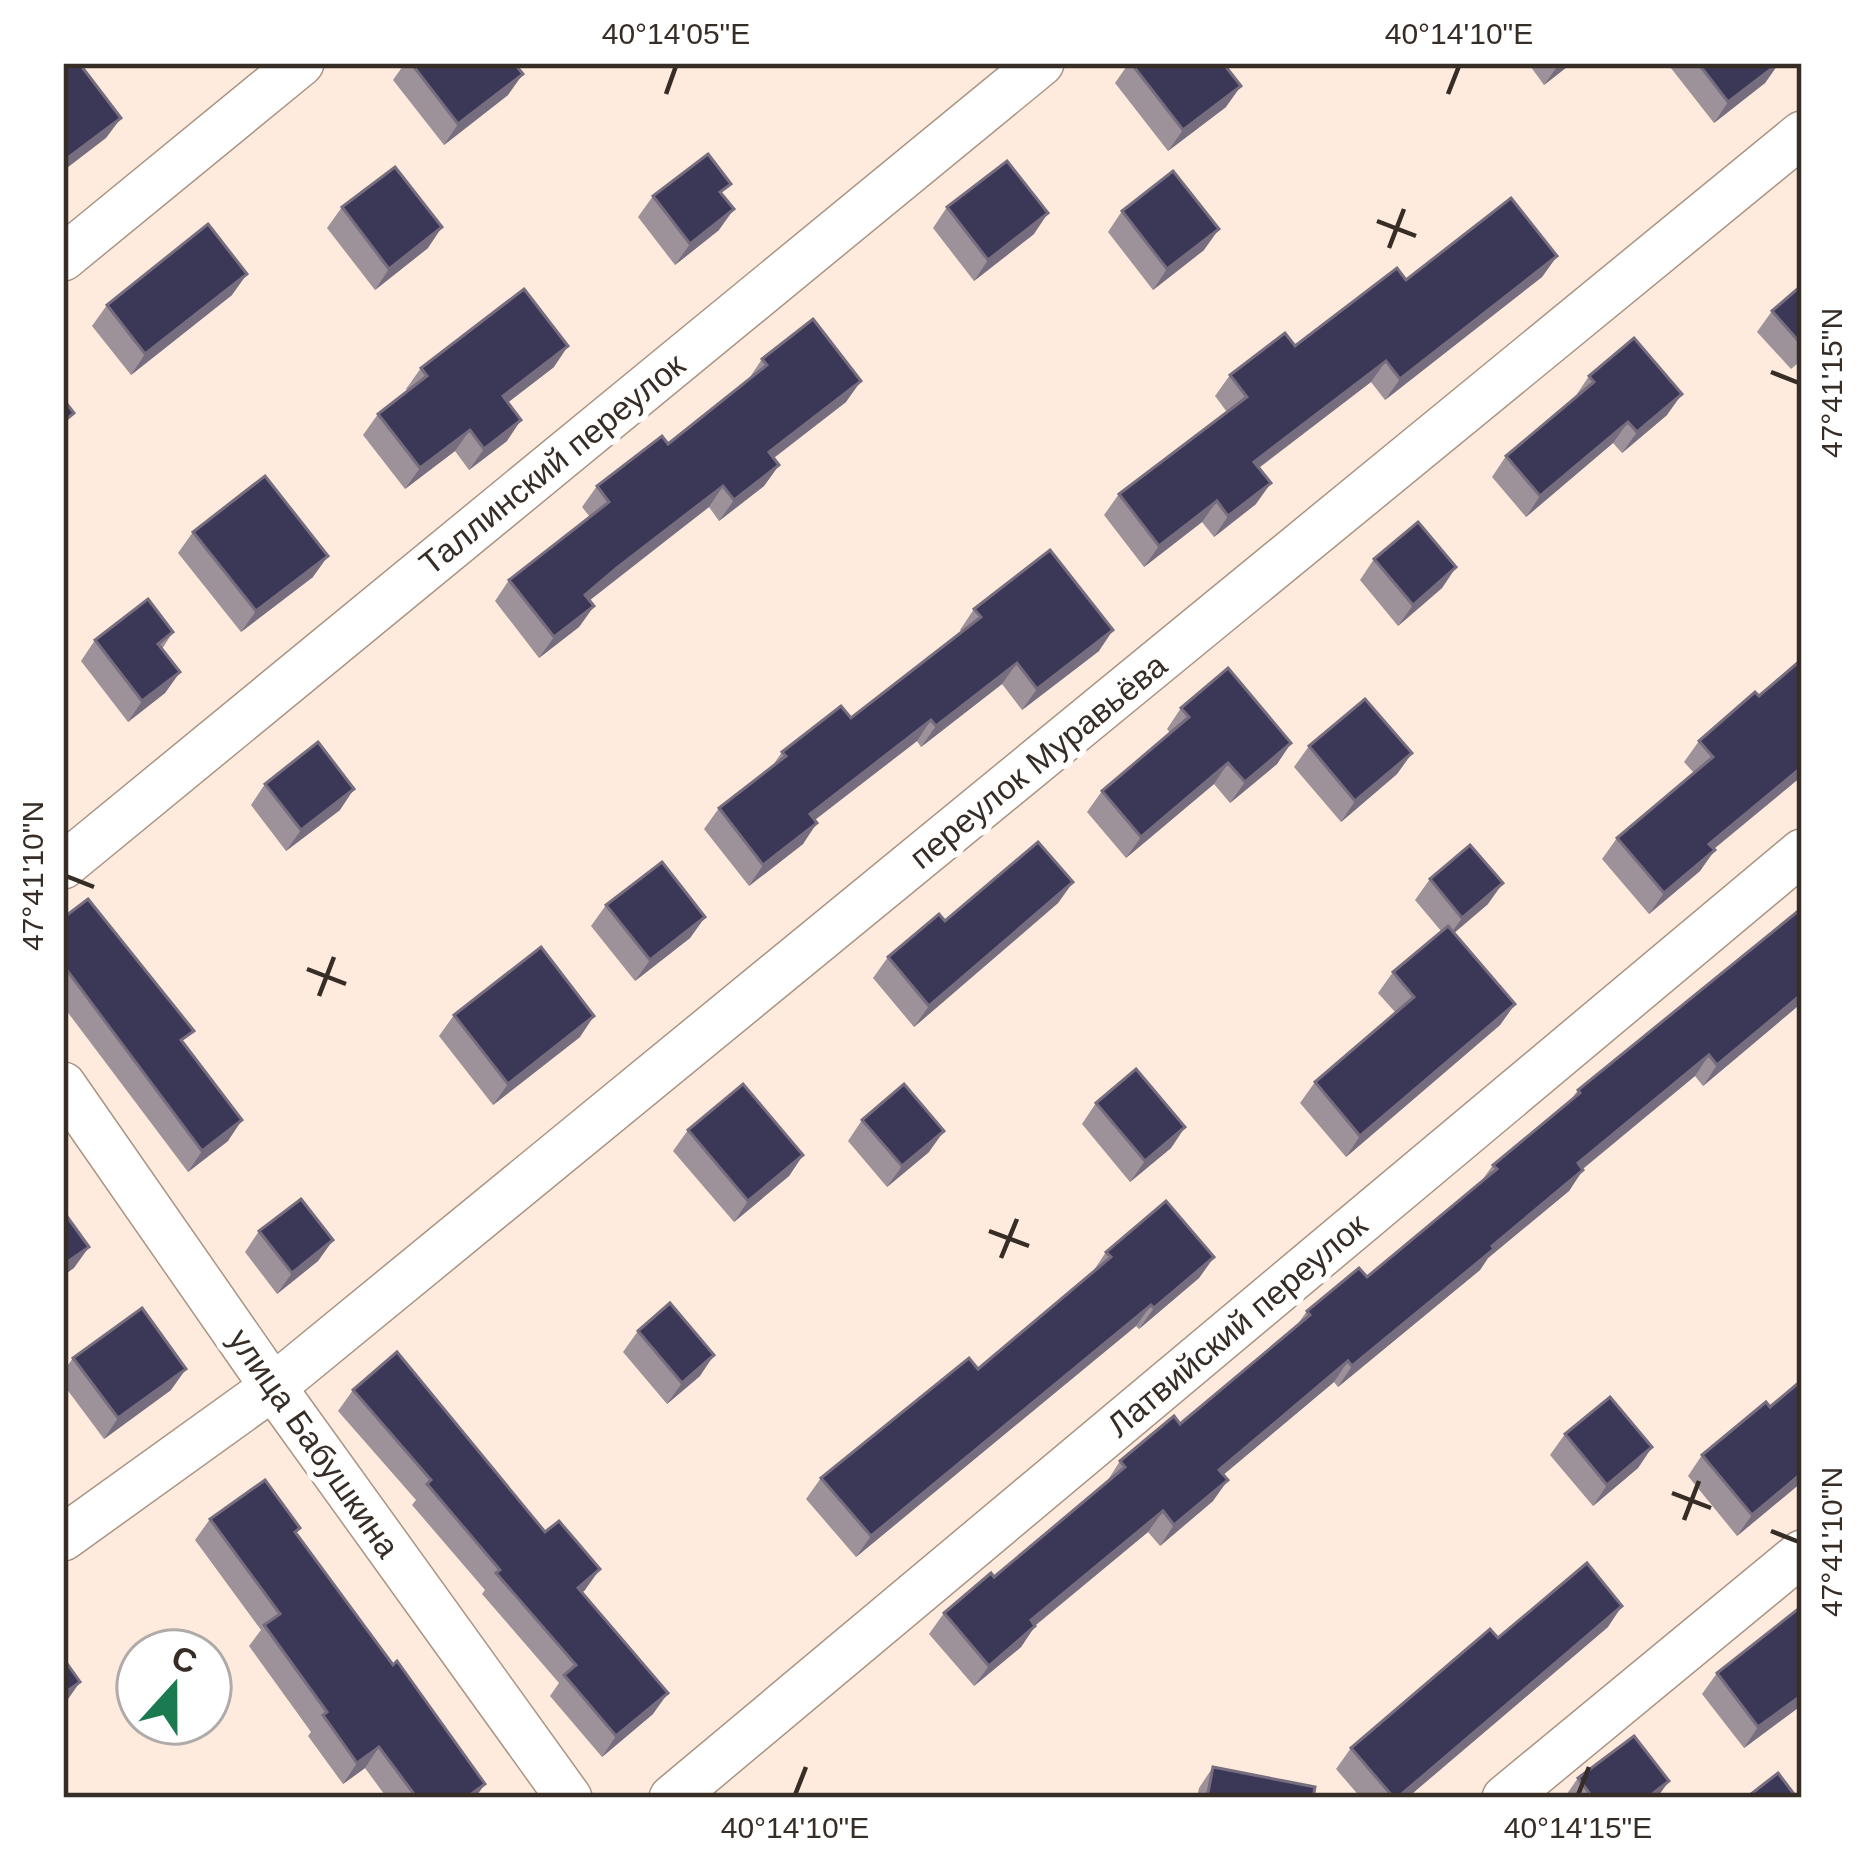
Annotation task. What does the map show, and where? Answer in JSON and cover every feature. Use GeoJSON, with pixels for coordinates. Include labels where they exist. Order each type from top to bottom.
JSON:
{"type":"FeatureCollection","features":[{"type":"Feature","properties":{"kind":"street"},"geometry":{"type":"LineString","coordinates":[[63,258],[301,63]]}},
{"type":"Feature","properties":{"kind":"street","name":"Таллинский переулок"},"geometry":{"type":"LineString","coordinates":[[63,866],[1041,63]]}},
{"type":"Feature","properties":{"kind":"street","name":"переулок Муравьёва"},"geometry":{"type":"LineString","coordinates":[[63,1538],[273,1387],[1802,134]]}},
{"type":"Feature","properties":{"kind":"street","name":"Латвийский переулок"},"geometry":{"type":"LineString","coordinates":[[672,1798],[1802,852]]}},
{"type":"Feature","properties":{"kind":"street","name":"улица Бабушкина"},"geometry":{"type":"LineString","coordinates":[[63,1085],[569,1798]]}},
{"type":"Feature","properties":{"kind":"street"},"geometry":{"type":"LineString","coordinates":[[1505,1798],[1802,1552]]}},
{"type":"Feature","properties":{"kind":"building"},"geometry":{"type":"Polygon","coordinates":[[[79,63],[121,118],[65,160],[63,65],[79,63]]]}},
{"type":"Feature","properties":{"kind":"building"},"geometry":{"type":"Polygon","coordinates":[[[411,63],[514,63],[523,74],[458,124],[411,63]]]}},
{"type":"Feature","properties":{"kind":"building"},"geometry":{"type":"Polygon","coordinates":[[[1131,63],[1223,63],[1241,86],[1183,130],[1131,63]]]}},
{"type":"Feature","properties":{"kind":"building"},"geometry":{"type":"Polygon","coordinates":[[[1698,63],[1779,63],[1728,102],[1698,63]]]}},
{"type":"Feature","properties":{"kind":"building"},"geometry":{"type":"Polygon","coordinates":[[[708,154],[731,184],[720,192],[734,209],[690,244],[653,196],[708,154]]]}},
{"type":"Feature","properties":{"kind":"building"},"geometry":{"type":"Polygon","coordinates":[[[1007,161],[1048,213],[988,260],[947,207],[1007,161]]]}},
{"type":"Feature","properties":{"kind":"building"},"geometry":{"type":"Polygon","coordinates":[[[395,167],[442,227],[389,269],[342,207],[395,167]]]}},
{"type":"Feature","properties":{"kind":"building"},"geometry":{"type":"Polygon","coordinates":[[[1173,171],[1219,229],[1167,269],[1122,211],[1173,171]]]}},
{"type":"Feature","properties":{"kind":"building"},"geometry":{"type":"Polygon","coordinates":[[[1511,198],[1557,256],[1400,379],[1386,361],[1254,462],[1271,483],[1228,516],[1217,501],[1159,546],[1119,494],[1247,397],[1230,375],[1285,333],[1295,346],[1397,268],[1406,280],[1511,198]]]}},
{"type":"Feature","properties":{"kind":"building"},"geometry":{"type":"Polygon","coordinates":[[[208,224],[247,274],[145,354],[107,305],[208,224]]]}},
{"type":"Feature","properties":{"kind":"building"},"geometry":{"type":"Polygon","coordinates":[[[1802,285],[1802,345],[1772,311],[1802,285]]]}},
{"type":"Feature","properties":{"kind":"building"},"geometry":{"type":"Polygon","coordinates":[[[524,289],[568,346],[503,396],[521,420],[484,449],[470,430],[420,468],[378,414],[427,376],[421,368],[524,289]]]}},
{"type":"Feature","properties":{"kind":"building"},"geometry":{"type":"Polygon","coordinates":[[[813,319],[861,381],[769,452],[779,465],[734,500],[723,486],[618,567],[585,595],[594,606],[554,637],[509,580],[609,502],[597,486],[662,436],[668,444],[767,365],[762,359],[813,319]]]}},
{"type":"Feature","properties":{"kind":"building"},"geometry":{"type":"Polygon","coordinates":[[[1634,338],[1682,394],[1637,432],[1628,422],[1540,496],[1506,456],[1594,382],[1589,376],[1634,338]]]}},
{"type":"Feature","properties":{"kind":"building"},"geometry":{"type":"Polygon","coordinates":[[[63,399],[74,413],[63,422],[63,399]]]}},
{"type":"Feature","properties":{"kind":"building"},"geometry":{"type":"Polygon","coordinates":[[[265,476],[328,556],[256,611],[193,532],[265,476]]]}},
{"type":"Feature","properties":{"kind":"building"},"geometry":{"type":"Polygon","coordinates":[[[1418,522],[1456,567],[1413,605],[1374,559],[1418,522]]]}},
{"type":"Feature","properties":{"kind":"building"},"geometry":{"type":"Polygon","coordinates":[[[1050,550],[1113,630],[1037,689],[1017,663],[936,726],[931,720],[810,814],[817,823],[763,865],[719,808],[841,706],[851,718],[981,617],[974,609],[1050,550]]]}},
{"type":"Feature","properties":{"kind":"building"},"geometry":{"type":"Polygon","coordinates":[[[148,599],[173,632],[158,644],[180,672],[142,701],[95,640],[148,599]]]}},
{"type":"Feature","properties":{"kind":"building"},"geometry":{"type":"Polygon","coordinates":[[[1802,659],[1802,767],[1709,844],[1715,850],[1664,893],[1617,838],[1713,757],[1699,741],[1802,659]]]}},
{"type":"Feature","properties":{"kind":"building"},"geometry":{"type":"Polygon","coordinates":[[[1228,668],[1291,743],[1245,782],[1228,763],[1141,837],[1102,791],[1189,717],[1181,708],[1228,668]]]}},
{"type":"Feature","properties":{"kind":"building"},"geometry":{"type":"Polygon","coordinates":[[[1365,699],[1412,753],[1355,801],[1309,746],[1365,699]]]}},
{"type":"Feature","properties":{"kind":"building"},"geometry":{"type":"Polygon","coordinates":[[[318,742],[354,789],[301,830],[265,784],[318,742]]]}},
{"type":"Feature","properties":{"kind":"building"},"geometry":{"type":"Polygon","coordinates":[[[1038,842],[1073,882],[929,1006],[888,957],[939,914],[945,921],[1038,842]]]}},
{"type":"Feature","properties":{"kind":"building"},"geometry":{"type":"Polygon","coordinates":[[[1470,845],[1503,883],[1462,918],[1430,879],[1470,845]]]}},
{"type":"Feature","properties":{"kind":"building"},"geometry":{"type":"Polygon","coordinates":[[[662,862],[705,917],[650,960],[606,905],[662,862]]]}},
{"type":"Feature","properties":{"kind":"building"},"geometry":{"type":"Polygon","coordinates":[[[88,899],[194,1031],[181,1040],[242,1120],[202,1151],[63,965],[63,918],[88,899]]]}},
{"type":"Feature","properties":{"kind":"building"},"geometry":{"type":"Polygon","coordinates":[[[1802,908],[1802,994],[1717,1065],[1709,1055],[1578,1163],[1583,1170],[1494,1249],[1352,1366],[1348,1361],[1219,1470],[1228,1480],[1174,1525],[1163,1511],[1031,1620],[1035,1626],[989,1666],[944,1613],[1125,1467],[1120,1461],[1174,1416],[1180,1424],[1359,1268],[1367,1277],[1497,1169],[1493,1165],[1578,1090],[1802,908]]]}},
{"type":"Feature","properties":{"kind":"building"},"geometry":{"type":"Polygon","coordinates":[[[1448,926],[1515,1004],[1360,1136],[1315,1082],[1414,997],[1393,972],[1448,926]]]}},
{"type":"Feature","properties":{"kind":"building"},"geometry":{"type":"Polygon","coordinates":[[[541,947],[594,1016],[508,1084],[454,1015],[541,947]]]}},
{"type":"Feature","properties":{"kind":"building"},"geometry":{"type":"Polygon","coordinates":[[[1136,1069],[1185,1127],[1145,1161],[1096,1103],[1136,1069]]]}},
{"type":"Feature","properties":{"kind":"building"},"geometry":{"type":"Polygon","coordinates":[[[743,1084],[803,1155],[748,1201],[688,1130],[743,1084]]]}},
{"type":"Feature","properties":{"kind":"building"},"geometry":{"type":"Polygon","coordinates":[[[904,1084],[944,1131],[902,1166],[862,1120],[904,1084]]]}},
{"type":"Feature","properties":{"kind":"building"},"geometry":{"type":"Polygon","coordinates":[[[301,1199],[333,1240],[292,1273],[259,1231],[301,1199]]]}},
{"type":"Feature","properties":{"kind":"building"},"geometry":{"type":"Polygon","coordinates":[[[1166,1201],[1214,1257],[871,1536],[821,1478],[969,1358],[978,1369],[1111,1257],[1106,1252],[1166,1201]]]}},
{"type":"Feature","properties":{"kind":"building"},"geometry":{"type":"Polygon","coordinates":[[[63,1211],[89,1247],[63,1265],[63,1211]]]}},
{"type":"Feature","properties":{"kind":"building"},"geometry":{"type":"Polygon","coordinates":[[[670,1303],[714,1355],[682,1383],[638,1331],[670,1303]]]}},
{"type":"Feature","properties":{"kind":"building"},"geometry":{"type":"Polygon","coordinates":[[[142,1308],[186,1369],[118,1418],[73,1358],[142,1308]]]}},
{"type":"Feature","properties":{"kind":"building"},"geometry":{"type":"Polygon","coordinates":[[[397,1352],[545,1532],[559,1521],[600,1569],[578,1588],[668,1693],[616,1736],[564,1675],[576,1665],[496,1573],[500,1570],[427,1484],[431,1480],[353,1390],[397,1352]]]}},
{"type":"Feature","properties":{"kind":"building"},"geometry":{"type":"Polygon","coordinates":[[[1802,1380],[1802,1473],[1752,1515],[1702,1455],[1766,1402],[1770,1407],[1802,1380]]]}},
{"type":"Feature","properties":{"kind":"building"},"geometry":{"type":"Polygon","coordinates":[[[1610,1397],[1652,1447],[1607,1485],[1565,1434],[1610,1397]]]}},
{"type":"Feature","properties":{"kind":"building"},"geometry":{"type":"Polygon","coordinates":[[[265,1480],[300,1528],[295,1532],[393,1665],[397,1661],[485,1784],[466,1798],[417,1798],[379,1747],[357,1763],[323,1715],[327,1712],[264,1625],[280,1614],[210,1519],[265,1480]]]}},
{"type":"Feature","properties":{"kind":"building"},"geometry":{"type":"Polygon","coordinates":[[[1587,1563],[1622,1606],[1394,1798],[1351,1748],[1490,1629],[1498,1638],[1587,1563]]]}},
{"type":"Feature","properties":{"kind":"building"},"geometry":{"type":"Polygon","coordinates":[[[1802,1606],[1802,1695],[1758,1727],[1717,1673],[1802,1606]]]}},
{"type":"Feature","properties":{"kind":"building"},"geometry":{"type":"Polygon","coordinates":[[[63,1658],[80,1682],[63,1694],[63,1658]]]}},
{"type":"Feature","properties":{"kind":"building"},"geometry":{"type":"Polygon","coordinates":[[[1634,1736],[1669,1781],[1647,1798],[1593,1798],[1578,1778],[1634,1736]]]}},
{"type":"Feature","properties":{"kind":"building"},"geometry":{"type":"Polygon","coordinates":[[[1213,1767],[1315,1787],[1313,1798],[1207,1798],[1213,1767]]]}},
{"type":"Feature","properties":{"kind":"building"},"geometry":{"type":"Polygon","coordinates":[[[1778,1773],[1797,1798],[1746,1798],[1778,1773]]]}}]}
